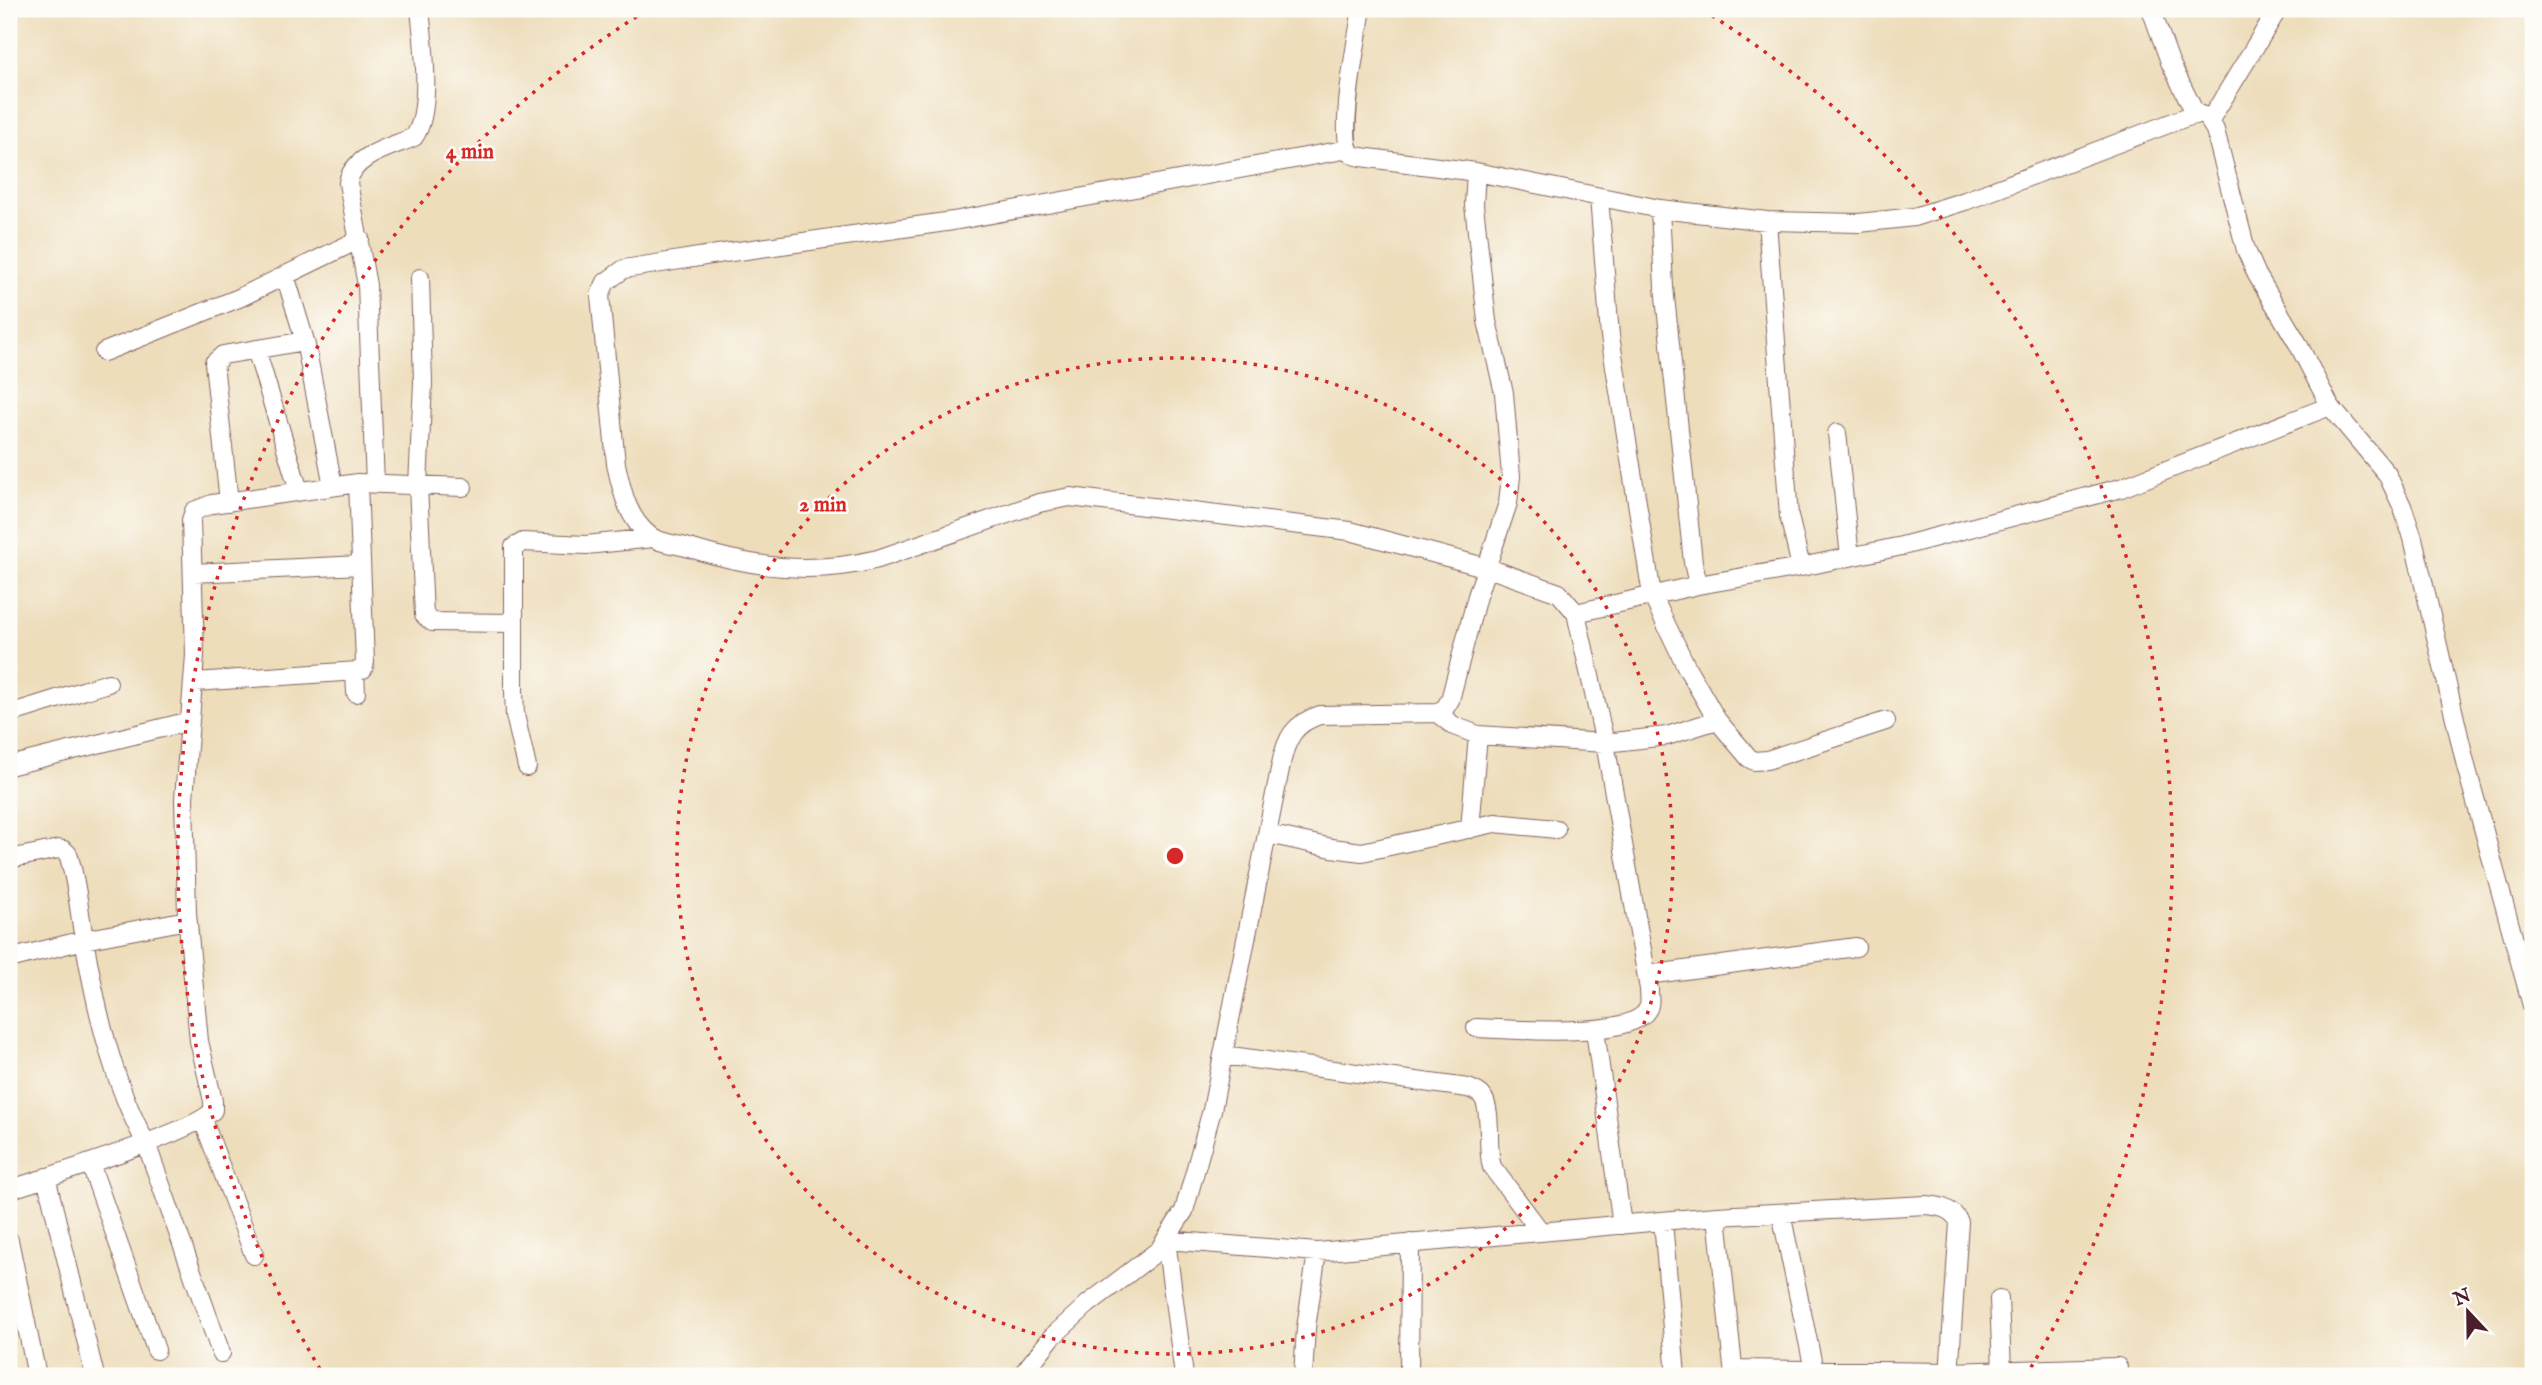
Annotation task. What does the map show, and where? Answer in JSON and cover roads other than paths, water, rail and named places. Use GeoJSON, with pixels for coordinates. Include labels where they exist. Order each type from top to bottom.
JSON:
{"type":"FeatureCollection","features":[{"type":"Feature","properties":{"kind":"street"},"geometry":{"type":"LineString","coordinates":[[195,682],[355,671],[362,669],[365,662],[361,565],[367,484],[367,285],[348,183],[352,169],[361,161],[414,137],[418,130],[423,106],[425,68],[420,9]]}},
{"type":"Feature","properties":{"kind":"street"},"geometry":{"type":"LineString","coordinates":[[1362,9],[1350,86],[1347,127],[1352,154],[1476,172],[1660,209],[1767,221],[1858,223],[1914,218],[2203,117],[2278,9]]}},
{"type":"Feature","properties":{"kind":"street"},"geometry":{"type":"LineString","coordinates":[[2151,9],[2170,62],[2203,117],[2215,130],[2246,250],[2257,275],[2297,342],[2330,406],[2387,474],[2402,506],[2413,538],[2466,766],[2533,1009]]}},
{"type":"Feature","properties":{"kind":"street"},"geometry":{"type":"LineString","coordinates":[[1349,149],[953,221],[624,269],[606,282],[601,290],[616,464],[629,510],[640,527],[653,538],[717,557],[760,565],[822,569],[851,566],[1039,503],[1070,497],[1350,531],[1488,568],[1552,589],[1566,599],[1576,613],[1605,743],[1650,999],[1646,1012],[1626,1024],[1595,1030],[1476,1028]]}},
{"type":"Feature","properties":{"kind":"street"},"geometry":{"type":"LineString","coordinates":[[1021,1376],[1052,1337],[1070,1320],[1159,1250],[1184,1210],[1212,1110],[1284,749],[1289,736],[1310,718],[1320,715],[1437,713],[1446,708],[1450,700],[1477,596],[1508,503],[1511,476],[1504,393],[1486,308],[1474,205],[1476,172]]}},
{"type":"Feature","properties":{"kind":"street"},"geometry":{"type":"LineString","coordinates":[[1599,197],[1610,336],[1653,595],[1687,668],[1717,720],[1754,761],[1767,760],[1886,721]]}},
{"type":"Feature","properties":{"kind":"street"},"geometry":{"type":"LineString","coordinates":[[1660,209],[1666,301],[1693,562],[1698,585]]}},
{"type":"Feature","properties":{"kind":"street"},"geometry":{"type":"LineString","coordinates":[[1767,221],[1789,516],[1801,567]]}},
{"type":"Feature","properties":{"kind":"street"},"geometry":{"type":"LineString","coordinates":[[104,352],[239,298],[360,239]]}},
{"type":"Feature","properties":{"kind":"street"},"geometry":{"type":"LineString","coordinates":[[285,275],[306,341],[333,486]]}},
{"type":"Feature","properties":{"kind":"street"},"geometry":{"type":"LineString","coordinates":[[420,278],[423,383],[418,485],[424,615],[432,622],[514,623]]}},
{"type":"Feature","properties":{"kind":"street"},"geometry":{"type":"LineString","coordinates":[[229,502],[214,364],[223,355],[306,341]]}},
{"type":"Feature","properties":{"kind":"street"},"geometry":{"type":"LineString","coordinates":[[256,349],[299,491]]}},
{"type":"Feature","properties":{"kind":"street"},"geometry":{"type":"LineString","coordinates":[[1576,613],[1698,585],[1902,546],[2122,488],[2330,406]]}},
{"type":"Feature","properties":{"kind":"street"},"geometry":{"type":"LineString","coordinates":[[1837,433],[1850,557]]}},
{"type":"Feature","properties":{"kind":"street"},"geometry":{"type":"LineString","coordinates":[[9,1189],[146,1143],[212,1114],[214,1106],[199,1041],[187,920],[184,799],[195,682],[193,513],[212,504],[333,486],[367,484],[463,487]]}},
{"type":"Feature","properties":{"kind":"street"},"geometry":{"type":"LineString","coordinates":[[527,767],[515,715],[515,545],[523,542],[601,545],[653,538]]}},
{"type":"Feature","properties":{"kind":"street"},"geometry":{"type":"LineString","coordinates":[[192,573],[361,565]]}},
{"type":"Feature","properties":{"kind":"street"},"geometry":{"type":"LineString","coordinates":[[355,671],[356,693]]}},
{"type":"Feature","properties":{"kind":"street"},"geometry":{"type":"LineString","coordinates":[[9,714],[108,683]]}},
{"type":"Feature","properties":{"kind":"street"},"geometry":{"type":"LineString","coordinates":[[1437,713],[1454,726],[1478,735],[1605,743],[1667,736],[1717,720]]}},
{"type":"Feature","properties":{"kind":"street"},"geometry":{"type":"LineString","coordinates":[[9,766],[190,721]]}},
{"type":"Feature","properties":{"kind":"street"},"geometry":{"type":"LineString","coordinates":[[1470,829],[1478,735]]}},
{"type":"Feature","properties":{"kind":"street"},"geometry":{"type":"LineString","coordinates":[[1268,834],[1362,852],[1503,822],[1556,829]]}},
{"type":"Feature","properties":{"kind":"street"},"geometry":{"type":"LineString","coordinates":[[9,859],[59,849],[66,851],[72,867],[84,940],[110,1054],[146,1143],[221,1353]]}},
{"type":"Feature","properties":{"kind":"street"},"geometry":{"type":"LineString","coordinates":[[9,959],[84,940],[187,920]]}},
{"type":"Feature","properties":{"kind":"street"},"geometry":{"type":"LineString","coordinates":[[1647,975],[1856,947]]}},
{"type":"Feature","properties":{"kind":"street"},"geometry":{"type":"LineString","coordinates":[[1595,1030],[1622,1225]]}},
{"type":"Feature","properties":{"kind":"street"},"geometry":{"type":"LineString","coordinates":[[1223,1055],[1468,1088],[1480,1093],[1486,1105],[1488,1156],[1492,1167],[1541,1232]]}},
{"type":"Feature","properties":{"kind":"street"},"geometry":{"type":"LineString","coordinates":[[203,1120],[254,1255]]}},
{"type":"Feature","properties":{"kind":"street"},"geometry":{"type":"LineString","coordinates":[[90,1163],[156,1350]]}},
{"type":"Feature","properties":{"kind":"street"},"geometry":{"type":"LineString","coordinates":[[46,1177],[95,1376]]}},
{"type":"Feature","properties":{"kind":"street"},"geometry":{"type":"LineString","coordinates":[[1166,1240],[1317,1252],[1717,1216],[1926,1205],[1942,1207],[1954,1214],[1959,1226],[1949,1374]]}},
{"type":"Feature","properties":{"kind":"street"},"geometry":{"type":"LineString","coordinates":[[1781,1213],[1814,1370]]}},
{"type":"Feature","properties":{"kind":"street"},"geometry":{"type":"LineString","coordinates":[[1717,1216],[1734,1372],[1814,1370],[1949,1374],[2118,1367]]}},
{"type":"Feature","properties":{"kind":"street"},"geometry":{"type":"LineString","coordinates":[[1663,1222],[1676,1376]]}},
{"type":"Feature","properties":{"kind":"street"},"geometry":{"type":"LineString","coordinates":[[9,1240],[37,1376]]}},
{"type":"Feature","properties":{"kind":"street"},"geometry":{"type":"LineString","coordinates":[[1166,1240],[1184,1376]]}},
{"type":"Feature","properties":{"kind":"street"},"geometry":{"type":"LineString","coordinates":[[1409,1376],[1410,1243]]}},
{"type":"Feature","properties":{"kind":"street"},"geometry":{"type":"LineString","coordinates":[[1303,1376],[1317,1252]]}},
{"type":"Feature","properties":{"kind":"street"},"geometry":{"type":"LineString","coordinates":[[1999,1299],[2003,1370]]}}]}
